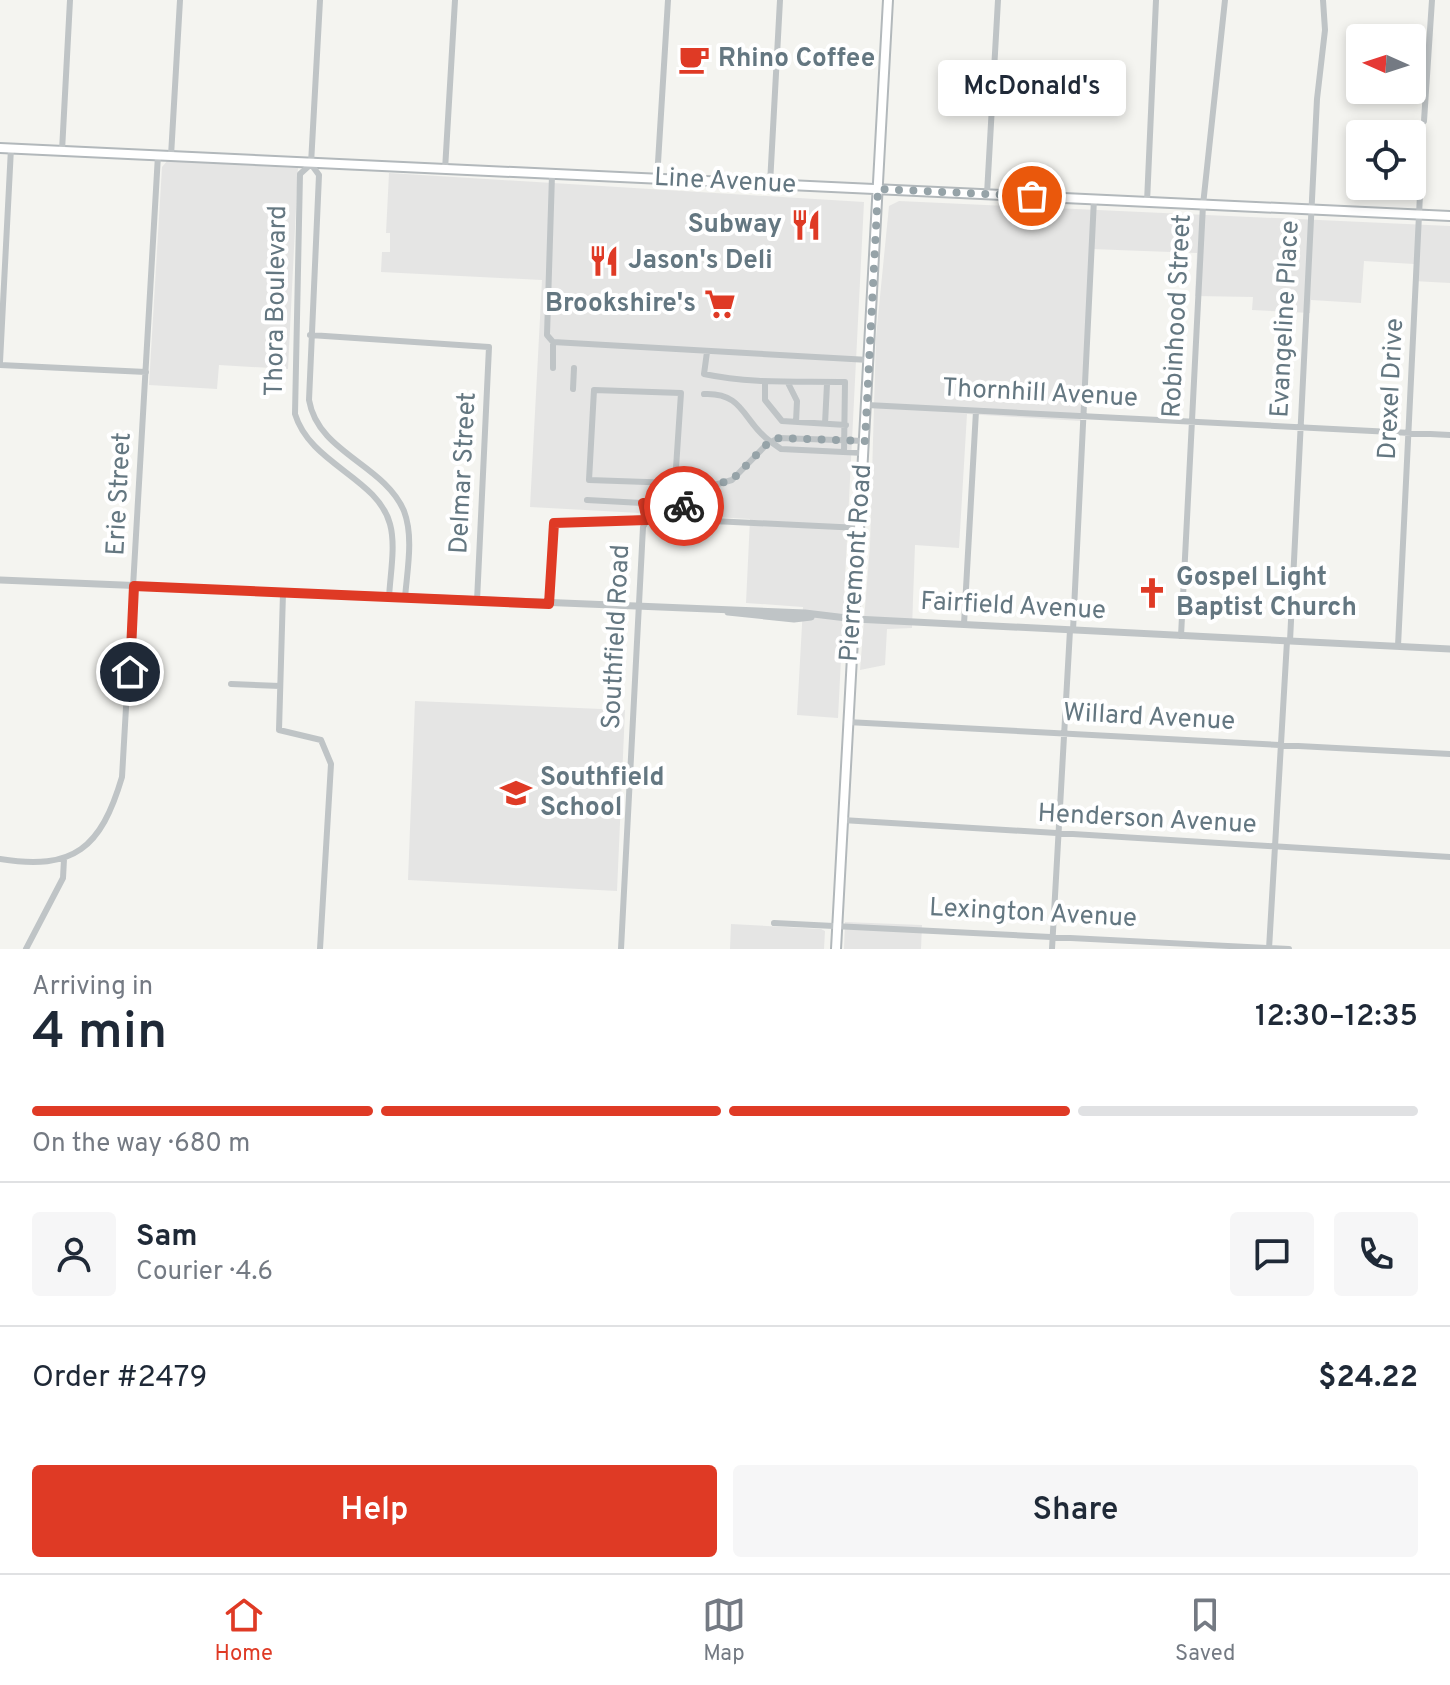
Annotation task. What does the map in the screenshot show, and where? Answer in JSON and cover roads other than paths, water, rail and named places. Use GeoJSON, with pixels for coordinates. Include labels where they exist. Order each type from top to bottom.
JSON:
{"type":"FeatureCollection","features":[{"type":"Feature","properties":{"kind":"main road","name":"Pierremont Road"},"geometry":{"type":"LineString","coordinates":[[834,949],[888,0]]}},
{"type":"Feature","properties":{"kind":"main road","name":"Line Avenue"},"geometry":{"type":"LineString","coordinates":[[0,148],[1450,216]]}},
{"type":"Feature","properties":{"kind":"street"},"geometry":{"type":"LineString","coordinates":[[62,151],[70,0]]}},
{"type":"Feature","properties":{"kind":"street"},"geometry":{"type":"LineString","coordinates":[[171,156],[180,0]]}},
{"type":"Feature","properties":{"kind":"street","name":"Thora Boulevard"},"geometry":{"type":"LineString","coordinates":[[320,0],[311,164],[319,175],[309,400],[313,417],[325,435],[389,490],[403,510],[408,534],[405,598]]}},
{"type":"Feature","properties":{"kind":"street"},"geometry":{"type":"LineString","coordinates":[[445,170],[455,0]]}},
{"type":"Feature","properties":{"kind":"street"},"geometry":{"type":"LineString","coordinates":[[657,179],[668,0]]}},
{"type":"Feature","properties":{"kind":"street"},"geometry":{"type":"LineString","coordinates":[[770,184],[780,0]]}},
{"type":"Feature","properties":{"kind":"street"},"geometry":{"type":"LineString","coordinates":[[987,194],[998,0]]}},
{"type":"Feature","properties":{"kind":"street"},"geometry":{"type":"LineString","coordinates":[[1147,202],[1156,0]]}},
{"type":"Feature","properties":{"kind":"street","name":"Robinhood Street"},"geometry":{"type":"LineString","coordinates":[[1181,636],[1203,205],[1225,0]]}},
{"type":"Feature","properties":{"kind":"street","name":"Evangeline Place"},"geometry":{"type":"LineString","coordinates":[[1269,948],[1289,641],[1317,99],[1325,30],[1323,0]]}},
{"type":"Feature","properties":{"kind":"street"},"geometry":{"type":"LineString","coordinates":[[1424,120],[1432,0]]}},
{"type":"Feature","properties":{"kind":"street"},"geometry":{"type":"LineString","coordinates":[[11,148],[0,364],[146,372]]}},
{"type":"Feature","properties":{"kind":"street","name":"Erie Street"},"geometry":{"type":"LineString","coordinates":[[64,859],[89,842],[103,823],[122,777],[158,155]]}},
{"type":"Feature","properties":{"kind":"street","name":"Thora Boulevard"},"geometry":{"type":"LineString","coordinates":[[311,164],[300,174],[295,414],[303,434],[314,447],[373,497],[387,514],[392,539],[389,598]]}},
{"type":"Feature","properties":{"kind":"street"},"geometry":{"type":"LineString","coordinates":[[552,175],[547,335],[553,342],[553,368]]}},
{"type":"Feature","properties":{"kind":"street"},"geometry":{"type":"LineString","coordinates":[[1052,949],[1085,417],[1094,199]]}},
{"type":"Feature","properties":{"kind":"street","name":"Drexel Drive"},"geometry":{"type":"LineString","coordinates":[[1398,646],[1421,200]]}},
{"type":"Feature","properties":{"kind":"street","name":"Delmar Street"},"geometry":{"type":"LineString","coordinates":[[310,335],[489,347],[477,601]]}},
{"type":"Feature","properties":{"kind":"street"},"geometry":{"type":"LineString","coordinates":[[553,342],[869,360]]}},
{"type":"Feature","properties":{"kind":"street"},"geometry":{"type":"LineString","coordinates":[[707,352],[704,374],[765,382],[847,385],[844,452]]}},
{"type":"Feature","properties":{"kind":"street"},"geometry":{"type":"LineString","coordinates":[[573,389],[574,368]]}},
{"type":"Feature","properties":{"kind":"street"},"geometry":{"type":"LineString","coordinates":[[765,382],[765,400],[782,421],[846,425]]}},
{"type":"Feature","properties":{"kind":"street"},"geometry":{"type":"LineString","coordinates":[[788,383],[797,401],[796,422]]}},
{"type":"Feature","properties":{"kind":"street"},"geometry":{"type":"LineString","coordinates":[[825,424],[827,384]]}},
{"type":"Feature","properties":{"kind":"street"},"geometry":{"type":"LineString","coordinates":[[675,483],[681,393],[594,390],[589,480],[675,483],[696,490],[732,480],[770,442],[779,438],[865,441]]}},
{"type":"Feature","properties":{"kind":"street"},"geometry":{"type":"LineString","coordinates":[[704,394],[717,393],[734,399],[770,442],[781,449],[864,453]]}},
{"type":"Feature","properties":{"kind":"street","name":"Thornhill Avenue"},"geometry":{"type":"LineString","coordinates":[[867,405],[1450,435]]}},
{"type":"Feature","properties":{"kind":"street"},"geometry":{"type":"LineString","coordinates":[[964,624],[976,411]]}},
{"type":"Feature","properties":{"kind":"street"},"geometry":{"type":"LineString","coordinates":[[587,500],[697,506],[696,490]]}},
{"type":"Feature","properties":{"kind":"street"},"geometry":{"type":"LineString","coordinates":[[643,503],[647,520]]}},
{"type":"Feature","properties":{"kind":"street"},"geometry":{"type":"LineString","coordinates":[[549,604],[554,523],[647,520],[860,528]]}},
{"type":"Feature","properties":{"kind":"street","name":"Southfield Road"},"geometry":{"type":"LineString","coordinates":[[621,949],[643,527],[647,520]]}},
{"type":"Feature","properties":{"kind":"street","name":"Fairfield Avenue"},"geometry":{"type":"LineString","coordinates":[[0,580],[726,612],[794,619],[813,617],[1450,649]]}},
{"type":"Feature","properties":{"kind":"street"},"geometry":{"type":"LineString","coordinates":[[283,593],[280,732],[321,740],[331,764],[320,949]]}},
{"type":"Feature","properties":{"kind":"street"},"geometry":{"type":"LineString","coordinates":[[231,684],[280,686]]}},
{"type":"Feature","properties":{"kind":"street","name":"Willard Avenue"},"geometry":{"type":"LineString","coordinates":[[847,722],[1450,754]]}},
{"type":"Feature","properties":{"kind":"street","name":"Henderson Avenue"},"geometry":{"type":"LineString","coordinates":[[842,820],[1450,857]]}},
{"type":"Feature","properties":{"kind":"street"},"geometry":{"type":"LineString","coordinates":[[0,859],[38,864],[64,859],[63,878],[26,949]]}},
{"type":"Feature","properties":{"kind":"street","name":"Lexington Avenue"},"geometry":{"type":"LineString","coordinates":[[774,923],[836,929],[1053,936],[1289,949]]}},
{"type":"Feature","properties":{"kind":"place","name":"Rhino Coffee"},"geometry":{"type":"Point","coordinates":[694,59]}},
{"type":"Feature","properties":{"kind":"place","name":"McDonald's"},"geometry":{"type":"Point","coordinates":[1032,196]}},
{"type":"Feature","properties":{"kind":"place","name":"Subway"},"geometry":{"type":"Point","coordinates":[806,225]}},
{"type":"Feature","properties":{"kind":"place","name":"Jason's Deli"},"geometry":{"type":"Point","coordinates":[604,261]}},
{"type":"Feature","properties":{"kind":"place","name":"Brookshire's"},"geometry":{"type":"Point","coordinates":[720,304]}},
{"type":"Feature","properties":{"kind":"place","name":"Gospel Light Baptist Church"},"geometry":{"type":"Point","coordinates":[1152,593]}},
{"type":"Feature","properties":{"kind":"place","name":"Southfield School"},"geometry":{"type":"Point","coordinates":[516,793]}}]}
